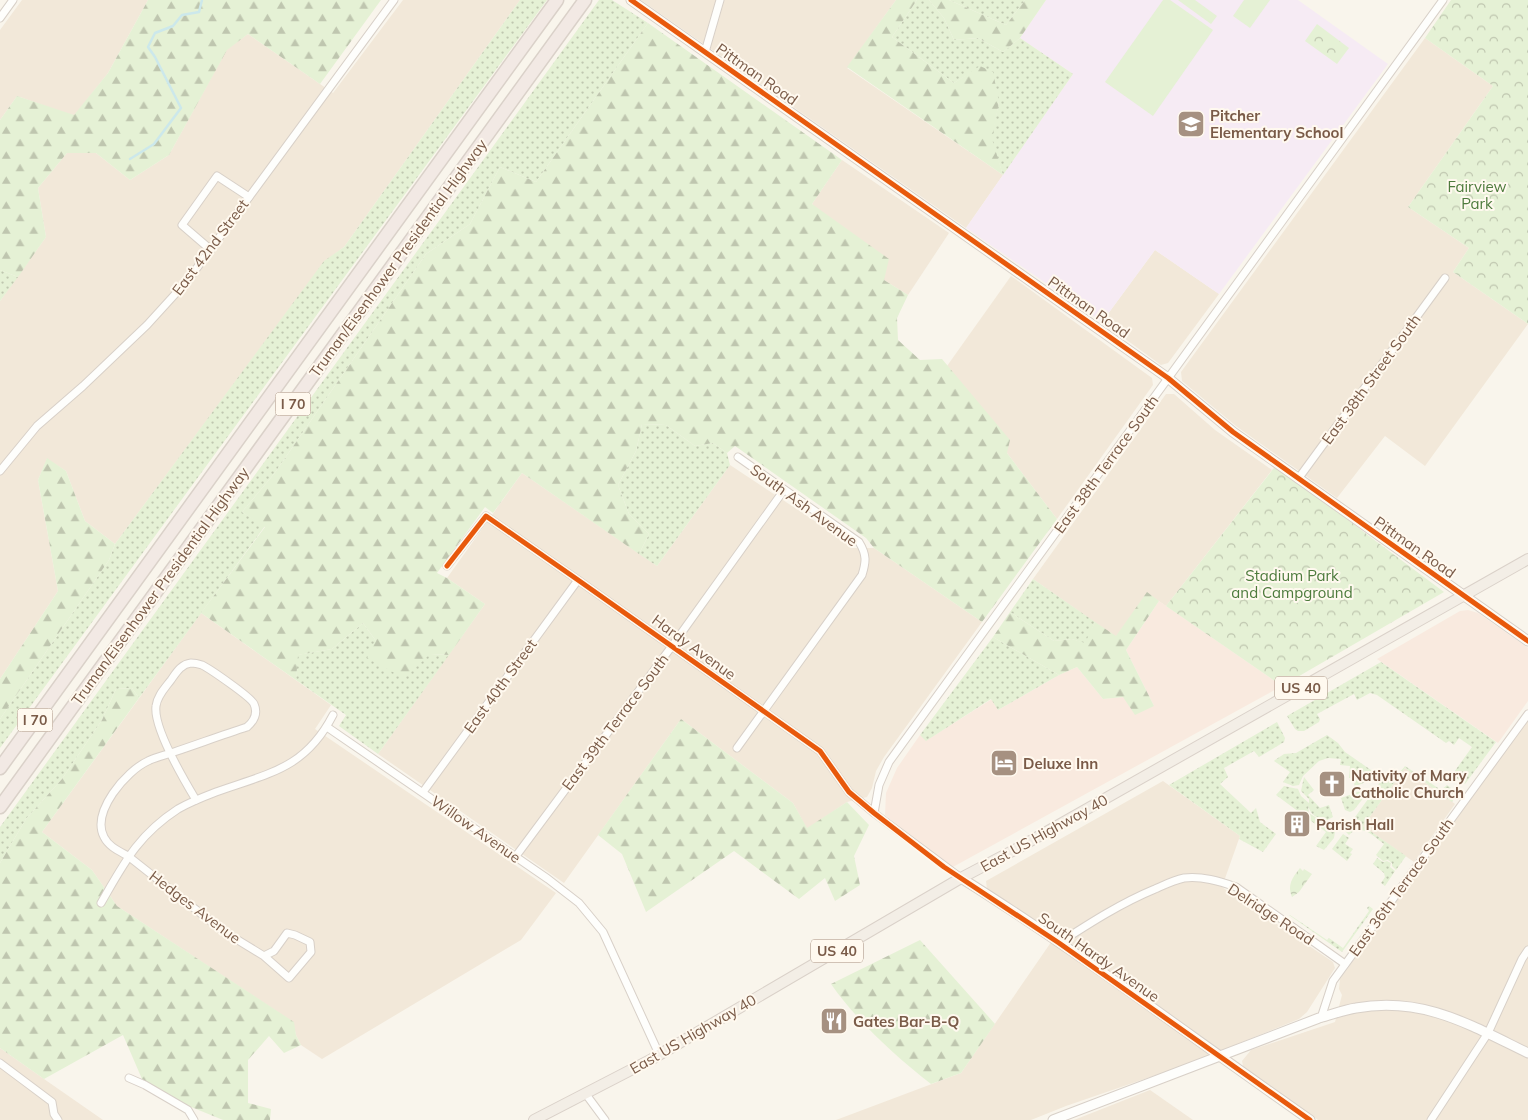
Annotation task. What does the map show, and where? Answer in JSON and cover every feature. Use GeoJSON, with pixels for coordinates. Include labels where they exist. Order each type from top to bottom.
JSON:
{"type":"FeatureCollection","features":[{"type":"Feature","properties":{"kind":"highway","name":"Truman/Eisenhower Presidential Highway"},"geometry":{"type":"LineString","coordinates":[[0,768],[557,0]]}},
{"type":"Feature","properties":{"kind":"highway","name":"Truman/Eisenhower Presidential Highway"},"geometry":{"type":"LineString","coordinates":[[0,807],[585,0]]}},
{"type":"Feature","properties":{"kind":"main road","name":"East US Highway 40"},"geometry":{"type":"LineString","coordinates":[[534,1120],[659,1054],[961,878],[1018,848],[1528,559]]}},
{"type":"Feature","properties":{"kind":"street"},"geometry":{"type":"LineString","coordinates":[[0,18],[13,0]]}},
{"type":"Feature","properties":{"kind":"street","name":"East 42nd Street"},"geometry":{"type":"LineString","coordinates":[[0,471],[37,426],[147,325],[188,280],[394,0]]}},
{"type":"Feature","properties":{"kind":"street","name":"Pittman Road"},"geometry":{"type":"LineString","coordinates":[[631,0],[1168,378],[1233,432],[1528,641]]}},
{"type":"Feature","properties":{"kind":"street"},"geometry":{"type":"LineString","coordinates":[[705,52],[720,0]]}},
{"type":"Feature","properties":{"kind":"street","name":"East 38th Terrace South"},"geometry":{"type":"LineString","coordinates":[[874,814],[879,784],[889,762],[1443,0]]}},
{"type":"Feature","properties":{"kind":"street"},"geometry":{"type":"LineString","coordinates":[[211,250],[182,225],[217,176],[250,197]]}},
{"type":"Feature","properties":{"kind":"street","name":"East 38th Street South"},"geometry":{"type":"LineString","coordinates":[[1298,479],[1445,278]]}},
{"type":"Feature","properties":{"kind":"street","name":"South Ash Avenue"},"geometry":{"type":"LineString","coordinates":[[738,458],[859,542],[865,551],[866,562],[862,576],[764,712]]}},
{"type":"Feature","properties":{"kind":"street","name":"East 39th Terrace South"},"geometry":{"type":"LineString","coordinates":[[516,856],[672,646],[784,490]]}},
{"type":"Feature","properties":{"kind":"street","name":"Hardy Avenue"},"geometry":{"type":"LineString","coordinates":[[448,566],[486,516],[820,751],[849,792],[874,814]]}},
{"type":"Feature","properties":{"kind":"street","name":"East 40th Street"},"geometry":{"type":"LineString","coordinates":[[423,792],[578,580]]}},
{"type":"Feature","properties":{"kind":"street"},"geometry":{"type":"LineString","coordinates":[[170,754],[246,727],[255,716],[256,709],[254,703],[250,697],[202,665],[189,664],[178,670],[159,695],[156,705],[156,718],[170,754],[176,768],[196,800]]}},
{"type":"Feature","properties":{"kind":"street"},"geometry":{"type":"LineString","coordinates":[[737,748],[764,712]]}},
{"type":"Feature","properties":{"kind":"street","name":"East 36th Terrace South"},"geometry":{"type":"LineString","coordinates":[[1320,1018],[1333,982],[1345,964],[1528,714]]}},
{"type":"Feature","properties":{"kind":"street"},"geometry":{"type":"LineString","coordinates":[[101,903],[128,856],[158,824],[196,800],[286,767],[309,750],[327,727],[333,715]]}},
{"type":"Feature","properties":{"kind":"street","name":"Willow Avenue"},"geometry":{"type":"LineString","coordinates":[[327,727],[516,856],[579,903],[603,932],[659,1054]]}},
{"type":"Feature","properties":{"kind":"street","name":"Hedges Avenue"},"geometry":{"type":"LineString","coordinates":[[170,754],[149,760],[137,768],[116,788],[102,813],[101,828],[104,838],[112,847],[128,856],[224,930],[264,956],[290,978],[311,952],[310,942],[287,933],[274,951],[264,956]]}},
{"type":"Feature","properties":{"kind":"street","name":"South Hardy Avenue"},"geometry":{"type":"LineString","coordinates":[[874,814],[961,878],[1059,943],[1310,1120]]}},
{"type":"Feature","properties":{"kind":"street","name":"Delridge Road"},"geometry":{"type":"LineString","coordinates":[[1059,943],[1132,898],[1182,878],[1195,878],[1218,881],[1236,887],[1345,964]]}},
{"type":"Feature","properties":{"kind":"street"},"geometry":{"type":"LineString","coordinates":[[1431,1120],[1488,1033],[1528,950]]}},
{"type":"Feature","properties":{"kind":"street"},"geometry":{"type":"LineString","coordinates":[[1053,1120],[1320,1018],[1356,1008],[1394,1005],[1425,1009],[1455,1018],[1528,1054]]}},
{"type":"Feature","properties":{"kind":"street"},"geometry":{"type":"LineString","coordinates":[[0,1063],[52,1102],[54,1114],[58,1120]]}},
{"type":"Feature","properties":{"kind":"street"},"geometry":{"type":"LineString","coordinates":[[129,1078],[188,1110],[194,1120]]}},
{"type":"Feature","properties":{"kind":"street"},"geometry":{"type":"LineString","coordinates":[[585,1093],[605,1120]]}},
{"type":"Feature","properties":{"kind":"shaded area"},"geometry":{"type":"Polygon","coordinates":[[[22,0],[148,0],[108,73],[74,116],[17,96],[0,120],[0,30],[22,0]]]}},
{"type":"Feature","properties":{"kind":"shaded area"},"geometry":{"type":"Polygon","coordinates":[[[403,0],[520,0],[344,247],[324,262],[115,544],[85,521],[66,471],[47,459],[38,480],[58,591],[0,679],[0,301],[46,237],[38,188],[67,153],[96,153],[130,180],[169,155],[227,49],[248,34],[333,93],[403,0]]]}},
{"type":"Feature","properties":{"kind":"shaded area"},"geometry":{"type":"Polygon","coordinates":[[[641,0],[896,0],[847,68],[1003,175],[966,228],[641,0]]]}},
{"type":"Feature","properties":{"kind":"shaded area","name":"Pitcher Elementary School"},"geometry":{"type":"Polygon","coordinates":[[[1046,0],[1298,0],[1388,64],[1219,294],[1155,250],[1102,322],[966,228],[1073,74],[1020,38],[1046,0]]]}},
{"type":"Feature","properties":{"kind":"shaded area"},"geometry":{"type":"Polygon","coordinates":[[[1425,38],[1493,86],[1408,207],[1469,248],[1453,272],[1528,324],[1425,466],[1385,436],[1337,498],[1236,426],[1182,381],[1181,372],[1425,38]]]}},
{"type":"Feature","properties":{"kind":"shaded area"},"geometry":{"type":"Polygon","coordinates":[[[842,160],[949,233],[908,295],[884,280],[812,204],[842,160]]]}},
{"type":"Feature","properties":{"kind":"shaded area"},"geometry":{"type":"Polygon","coordinates":[[[1155,250],[1219,294],[1168,363],[1161,365],[1102,322],[1155,250]]]}},
{"type":"Feature","properties":{"kind":"shaded area"},"geometry":{"type":"Polygon","coordinates":[[[1011,276],[1152,378],[1153,385],[1057,519],[1007,453],[947,366],[1011,276]]]}},
{"type":"Feature","properties":{"kind":"shaded area"},"geometry":{"type":"Polygon","coordinates":[[[1166,394],[1174,394],[1215,430],[1272,470],[1166,606],[1147,593],[1116,637],[1033,579],[1166,394]]]}},
{"type":"Feature","properties":{"kind":"shaded area"},"geometry":{"type":"Polygon","coordinates":[[[730,465],[845,541],[852,548],[874,548],[982,622],[884,757],[876,771],[872,788],[867,797],[847,802],[807,829],[793,803],[681,719],[564,883],[378,754],[485,604],[447,578],[522,473],[657,566],[730,465]]]}},
{"type":"Feature","properties":{"kind":"shaded area"},"geometry":{"type":"Polygon","coordinates":[[[1159,601],[1282,686],[951,868],[885,815],[886,793],[897,768],[920,735],[927,740],[992,699],[998,710],[1059,675],[1077,667],[1103,699],[1123,697],[1154,706],[1126,650],[1159,601]]]}},
{"type":"Feature","properties":{"kind":"shaded area"},"geometry":{"type":"Polygon","coordinates":[[[1468,610],[1478,613],[1528,648],[1528,701],[1498,743],[1377,659],[1460,611],[1468,610]]]}},
{"type":"Feature","properties":{"kind":"shaded area"},"geometry":{"type":"Polygon","coordinates":[[[201,613],[331,705],[315,729],[556,893],[521,940],[322,1059],[301,1045],[293,1022],[117,906],[92,870],[42,832],[201,613]]]}},
{"type":"Feature","properties":{"kind":"shaded area"},"geometry":{"type":"Polygon","coordinates":[[[1528,720],[1528,1120],[1318,1120],[1244,1070],[1242,1061],[1251,1050],[1335,1022],[1342,995],[1339,989],[1340,979],[1528,720]]]}},
{"type":"Feature","properties":{"kind":"shaded area"},"geometry":{"type":"Polygon","coordinates":[[[1405,768],[1455,804],[1414,862],[1363,826],[1405,768]]]}},
{"type":"Feature","properties":{"kind":"shaded area"},"geometry":{"type":"Polygon","coordinates":[[[1163,781],[1240,836],[1222,887],[1333,962],[1335,968],[1307,1012],[1299,1019],[1185,1065],[1031,1120],[836,1120],[961,1073],[1056,935],[987,889],[986,881],[1163,781]]]}},
{"type":"Feature","properties":{"kind":"shaded area"},"geometry":{"type":"Polygon","coordinates":[[[0,1048],[44,1079],[103,1120],[0,1120],[0,1048]]]}},
{"type":"Feature","properties":{"kind":"shaded area"},"geometry":{"type":"Polygon","coordinates":[[[1150,1090],[1193,1120],[1074,1120],[1150,1090]]]}},
{"type":"Feature","properties":{"kind":"green space"},"geometry":{"type":"Polygon","coordinates":[[[148,0],[381,0],[320,84],[248,34],[227,50],[169,155],[130,180],[96,153],[67,153],[38,188],[46,237],[18,277],[0,270],[0,120],[17,96],[74,115],[108,73],[148,0]]]}},
{"type":"Feature","properties":{"kind":"green space"},"geometry":{"type":"Polygon","coordinates":[[[520,0],[547,0],[0,748],[0,719],[109,560],[115,544],[324,261],[344,247],[520,0]]]}},
{"type":"Feature","properties":{"kind":"green space"},"geometry":{"type":"Polygon","coordinates":[[[599,0],[612,0],[648,23],[536,182],[500,167],[470,224],[426,254],[274,474],[242,512],[265,526],[139,698],[132,688],[116,689],[102,720],[62,779],[26,819],[0,863],[0,827],[599,0]]]}},
{"type":"Feature","properties":{"kind":"green space"},"geometry":{"type":"Polygon","coordinates":[[[896,0],[917,0],[892,37],[954,83],[980,66],[993,72],[999,102],[992,139],[1003,175],[847,67],[896,0]]]}},
{"type":"Feature","properties":{"kind":"green space"},"geometry":{"type":"Polygon","coordinates":[[[917,0],[929,0],[944,18],[954,40],[978,38],[1003,52],[1020,38],[1073,74],[1003,175],[991,139],[999,102],[980,67],[954,83],[892,37],[917,0]]]}},
{"type":"Feature","properties":{"kind":"green space"},"geometry":{"type":"Polygon","coordinates":[[[929,0],[949,0],[1006,25],[1025,0],[1046,0],[1020,38],[1003,52],[978,38],[954,40],[944,18],[929,0]]]}},
{"type":"Feature","properties":{"kind":"green space"},"geometry":{"type":"Polygon","coordinates":[[[949,0],[1025,0],[1006,25],[949,0]]]}},
{"type":"Feature","properties":{"kind":"green space"},"geometry":{"type":"Polygon","coordinates":[[[1163,0],[1170,0],[1213,30],[1153,116],[1105,82],[1163,0]]]}},
{"type":"Feature","properties":{"kind":"green space"},"geometry":{"type":"Polygon","coordinates":[[[1178,0],[1195,0],[1217,16],[1211,24],[1178,0]]]}},
{"type":"Feature","properties":{"kind":"green space"},"geometry":{"type":"Polygon","coordinates":[[[1244,0],[1270,0],[1250,28],[1233,16],[1244,0]]]}},
{"type":"Feature","properties":{"kind":"green space","name":"Fairview Park"},"geometry":{"type":"Polygon","coordinates":[[[1451,0],[1528,0],[1528,324],[1453,272],[1469,248],[1408,207],[1493,86],[1425,38],[1451,0]]]}},
{"type":"Feature","properties":{"kind":"green space"},"geometry":{"type":"Polygon","coordinates":[[[648,23],[842,160],[812,204],[889,259],[884,280],[908,295],[897,318],[898,340],[920,360],[942,359],[1010,440],[1007,453],[1057,519],[982,622],[874,548],[866,538],[735,446],[727,453],[713,443],[695,446],[666,425],[642,424],[636,451],[618,485],[629,514],[649,534],[639,554],[522,473],[493,513],[485,507],[437,573],[485,604],[449,655],[430,654],[404,678],[367,658],[376,641],[363,623],[332,649],[298,655],[296,680],[201,613],[265,527],[242,512],[274,474],[426,254],[470,224],[500,167],[536,182],[648,23]]]}},
{"type":"Feature","properties":{"kind":"green space"},"geometry":{"type":"Polygon","coordinates":[[[1317,24],[1349,48],[1337,64],[1305,41],[1317,24]]]}},
{"type":"Feature","properties":{"kind":"green space"},"geometry":{"type":"Polygon","coordinates":[[[0,270],[18,277],[0,301],[0,270]]]}},
{"type":"Feature","properties":{"kind":"green space"},"geometry":{"type":"Polygon","coordinates":[[[642,424],[666,425],[695,446],[713,443],[727,453],[730,465],[657,566],[639,554],[649,534],[629,514],[618,485],[636,451],[642,424]]]}},
{"type":"Feature","properties":{"kind":"green space"},"geometry":{"type":"Polygon","coordinates":[[[47,458],[66,471],[85,521],[115,544],[109,560],[0,719],[0,679],[58,591],[38,480],[47,458]]]}},
{"type":"Feature","properties":{"kind":"green space","name":"Stadium Park and Campground"},"geometry":{"type":"Polygon","coordinates":[[[1277,464],[1444,592],[1282,686],[1166,606],[1277,464]]]}},
{"type":"Feature","properties":{"kind":"green space"},"geometry":{"type":"Polygon","coordinates":[[[1033,579],[1095,622],[1086,644],[1072,639],[1054,641],[1010,612],[1033,579]]]}},
{"type":"Feature","properties":{"kind":"green space"},"geometry":{"type":"Polygon","coordinates":[[[1147,592],[1159,601],[1126,650],[1154,706],[1135,715],[1123,697],[1103,699],[1077,667],[1059,675],[993,637],[1010,612],[1054,641],[1072,639],[1085,643],[1095,622],[1116,636],[1147,592]]]}},
{"type":"Feature","properties":{"kind":"green space"},"geometry":{"type":"Polygon","coordinates":[[[363,623],[376,641],[431,654],[449,655],[378,754],[339,726],[346,715],[296,680],[297,655],[332,649],[363,623]]]}},
{"type":"Feature","properties":{"kind":"green space"},"geometry":{"type":"Polygon","coordinates":[[[993,637],[1059,675],[998,710],[991,699],[926,741],[920,735],[993,637]]]}},
{"type":"Feature","properties":{"kind":"green space"},"geometry":{"type":"Polygon","coordinates":[[[1381,662],[1496,742],[1465,784],[1452,775],[1472,747],[1459,738],[1454,745],[1449,741],[1446,743],[1377,695],[1370,693],[1357,700],[1354,694],[1317,714],[1320,719],[1319,722],[1304,731],[1295,729],[1287,716],[1381,662]]]}},
{"type":"Feature","properties":{"kind":"green space"},"geometry":{"type":"Polygon","coordinates":[[[132,688],[139,698],[42,832],[92,870],[117,906],[294,1022],[296,1035],[301,1045],[284,1053],[269,1036],[248,1060],[248,1103],[271,1109],[270,1120],[223,1120],[179,1102],[142,1079],[123,1035],[44,1079],[0,1048],[0,863],[26,819],[62,779],[102,720],[116,689],[132,688]]]}},
{"type":"Feature","properties":{"kind":"green space"},"geometry":{"type":"Polygon","coordinates":[[[681,719],[793,803],[807,828],[847,802],[869,825],[854,856],[860,885],[835,901],[825,878],[799,899],[734,851],[646,912],[622,854],[598,835],[681,719]]]}},
{"type":"Feature","properties":{"kind":"green space"},"geometry":{"type":"Polygon","coordinates":[[[1277,722],[1285,738],[1284,742],[1259,757],[1254,751],[1224,768],[1228,777],[1220,784],[1251,813],[1256,808],[1260,822],[1276,834],[1263,852],[1239,839],[1240,836],[1169,785],[1277,722]]]}},
{"type":"Feature","properties":{"kind":"green space"},"geometry":{"type":"Polygon","coordinates":[[[1327,735],[1338,743],[1345,752],[1371,770],[1372,776],[1370,780],[1354,787],[1355,778],[1349,778],[1350,766],[1340,765],[1341,759],[1328,758],[1319,761],[1303,776],[1299,785],[1293,786],[1283,782],[1290,772],[1274,761],[1284,754],[1296,753],[1327,735]]]}},
{"type":"Feature","properties":{"kind":"green space"},"geometry":{"type":"Polygon","coordinates":[[[1405,766],[1441,790],[1447,785],[1458,793],[1452,802],[1405,768],[1363,826],[1406,856],[1396,870],[1388,860],[1383,861],[1376,855],[1384,844],[1376,837],[1362,830],[1353,831],[1349,835],[1345,831],[1381,781],[1398,774],[1405,766]]]}},
{"type":"Feature","properties":{"kind":"green space"},"geometry":{"type":"Polygon","coordinates":[[[1304,777],[1314,790],[1308,795],[1320,808],[1329,805],[1333,817],[1327,820],[1317,817],[1308,806],[1309,813],[1317,818],[1336,825],[1334,838],[1324,850],[1316,846],[1326,832],[1276,795],[1284,786],[1298,789],[1301,796],[1309,803],[1309,799],[1301,791],[1304,777]]]}},
{"type":"Feature","properties":{"kind":"green space"},"geometry":{"type":"Polygon","coordinates":[[[1366,789],[1368,792],[1354,810],[1350,812],[1345,810],[1341,798],[1366,789]]]}},
{"type":"Feature","properties":{"kind":"green space"},"geometry":{"type":"Polygon","coordinates":[[[1343,834],[1349,838],[1345,844],[1353,849],[1347,861],[1332,849],[1343,834]]]}},
{"type":"Feature","properties":{"kind":"green space"},"geometry":{"type":"Polygon","coordinates":[[[1377,858],[1383,862],[1391,863],[1390,867],[1395,871],[1385,886],[1381,883],[1385,877],[1384,873],[1373,864],[1377,858]]]}},
{"type":"Feature","properties":{"kind":"green space"},"geometry":{"type":"Polygon","coordinates":[[[1300,868],[1312,874],[1299,892],[1292,897],[1291,882],[1300,868]]]}},
{"type":"Feature","properties":{"kind":"green space"},"geometry":{"type":"Polygon","coordinates":[[[1369,906],[1373,909],[1342,952],[1289,915],[1327,940],[1329,938],[1343,948],[1369,911],[1367,908],[1369,906]]]}},
{"type":"Feature","properties":{"kind":"green space"},"geometry":{"type":"Polygon","coordinates":[[[920,940],[995,1024],[961,1073],[931,1084],[877,1037],[841,998],[831,984],[920,940]]]}},
{"type":"Feature","properties":{"kind":"waterway"},"geometry":{"type":"LineString","coordinates":[[130,159],[154,144],[181,108],[148,47],[155,33],[173,26],[182,15],[199,12],[202,0]]}},
{"type":"Feature","properties":{"kind":"cycle path"},"geometry":{"type":"LineString","coordinates":[[631,0],[1168,378],[1233,432],[1528,641]]}},
{"type":"Feature","properties":{"kind":"cycle path"},"geometry":{"type":"LineString","coordinates":[[447,566],[486,516],[820,751],[849,792],[944,867],[1059,943],[1310,1120]]}},
{"type":"Feature","properties":{"kind":"place","name":"Pitcher Elementary School"},"geometry":{"type":"Point","coordinates":[1191,124]}},
{"type":"Feature","properties":{"kind":"place","name":"Deluxe Inn"},"geometry":{"type":"Point","coordinates":[1004,763]}},
{"type":"Feature","properties":{"kind":"place","name":"Nativity of Mary Catholic Church"},"geometry":{"type":"Point","coordinates":[1332,784]}},
{"type":"Feature","properties":{"kind":"place","name":"Parish Hall"},"geometry":{"type":"Point","coordinates":[1297,824]}},
{"type":"Feature","properties":{"kind":"place","name":"Gates Bar-B-Q"},"geometry":{"type":"Point","coordinates":[834,1021]}}]}
